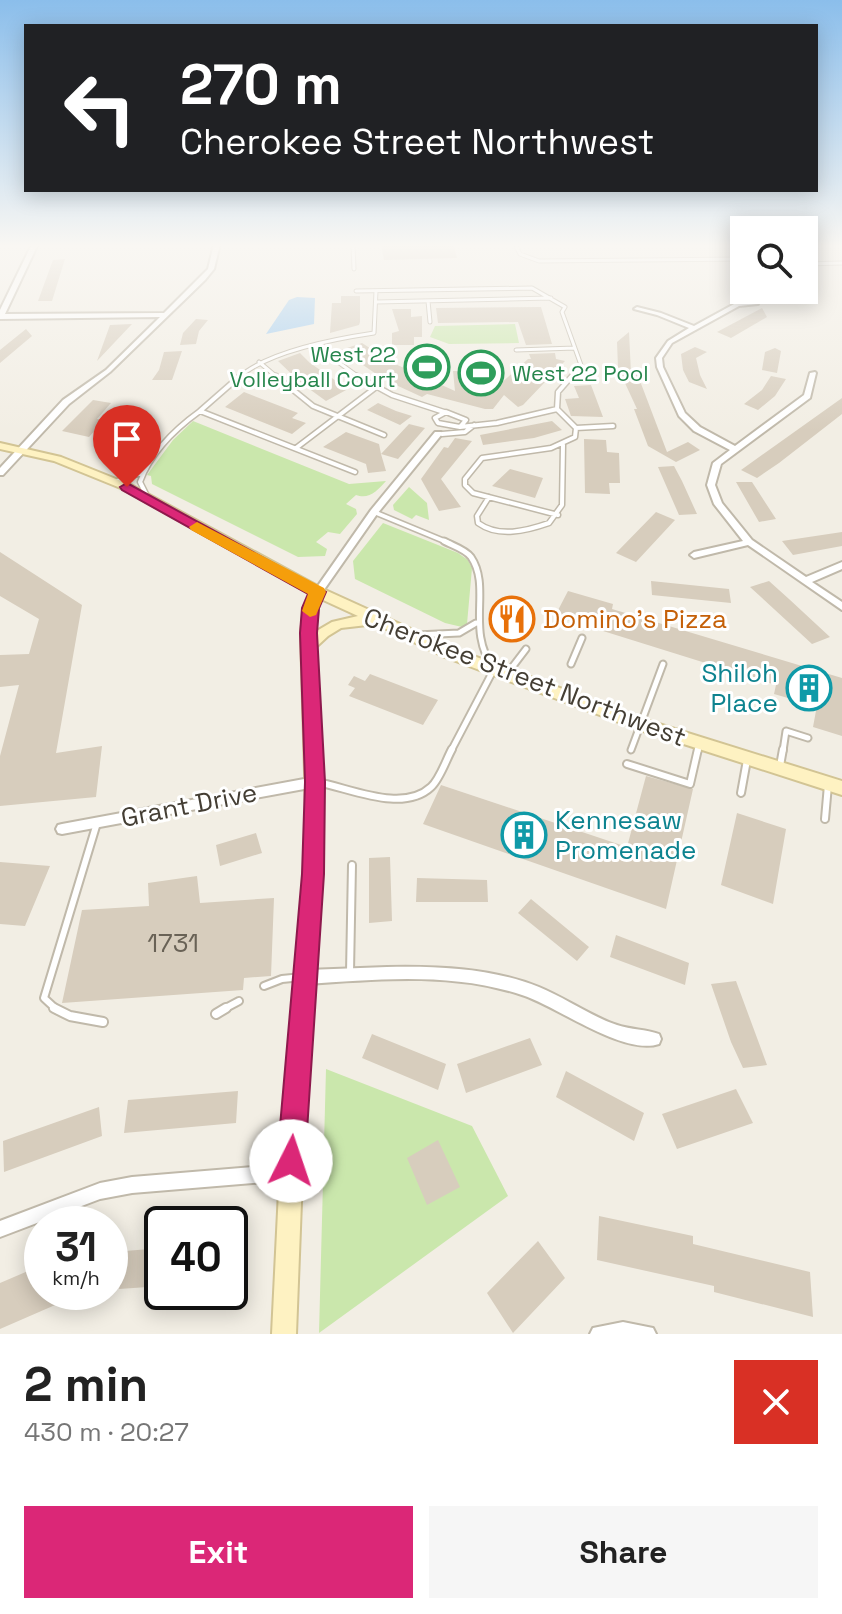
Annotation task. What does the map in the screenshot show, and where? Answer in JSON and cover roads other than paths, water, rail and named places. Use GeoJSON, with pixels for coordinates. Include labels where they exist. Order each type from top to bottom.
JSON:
{"type":"FeatureCollection","features":[{"type":"Feature","properties":{"kind":"main road","name":"Cherokee Street Northwest"},"geometry":{"type":"LineString","coordinates":[[0,446],[72,464],[115,482],[318,592],[378,621],[500,672],[642,725],[835,786]]}},
{"type":"Feature","properties":{"kind":"main road"},"geometry":{"type":"LineString","coordinates":[[284,1334],[291,1166],[313,874],[315,782],[309,646],[310,614],[318,592]]}},
{"type":"Feature","properties":{"kind":"main road"},"geometry":{"type":"LineString","coordinates":[[309,646],[322,631],[336,623],[378,621]]}},
{"type":"Feature","properties":{"kind":"street"},"geometry":{"type":"LineString","coordinates":[[0,473],[66,402],[108,371],[175,306]]}},
{"type":"Feature","properties":{"kind":"street"},"geometry":{"type":"LineString","coordinates":[[734,306],[670,342],[663,350],[660,367],[688,422],[735,449]]}},
{"type":"Feature","properties":{"kind":"street"},"geometry":{"type":"LineString","coordinates":[[637,309],[694,328]]}},
{"type":"Feature","properties":{"kind":"street"},"geometry":{"type":"LineString","coordinates":[[0,316],[166,315]]}},
{"type":"Feature","properties":{"kind":"street"},"geometry":{"type":"LineString","coordinates":[[813,373],[807,396],[717,463],[711,485],[718,504],[749,542],[842,607]]}},
{"type":"Feature","properties":{"kind":"street"},"geometry":{"type":"LineString","coordinates":[[318,592],[374,512],[440,434]]}},
{"type":"Feature","properties":{"kind":"street"},"geometry":{"type":"LineString","coordinates":[[694,555],[749,542]]}},
{"type":"Feature","properties":{"kind":"street"},"geometry":{"type":"LineString","coordinates":[[806,581],[842,565]]}},
{"type":"Feature","properties":{"kind":"street","name":"Grant Drive"},"geometry":{"type":"LineString","coordinates":[[62,829],[315,782]]}},
{"type":"Feature","properties":{"kind":"street"},"geometry":{"type":"LineString","coordinates":[[307,977],[434,973],[494,980],[552,999],[633,1039],[654,1039]]}},
{"type":"Feature","properties":{"kind":"street"},"geometry":{"type":"LineString","coordinates":[[0,1229],[73,1199],[132,1185],[291,1166]]}},
{"type":"Feature","properties":{"kind":"street"},"geometry":{"type":"LineString","coordinates":[[599,1334],[623,1330],[647,1334]]}},
{"type":"Feature","properties":{"kind":"lane"},"geometry":{"type":"LineString","coordinates":[[147,497],[140,482],[144,472],[176,429],[243,370],[258,362],[316,345],[374,333],[376,306]]}},
{"type":"Feature","properties":{"kind":"lane"},"geometry":{"type":"LineString","coordinates":[[429,306],[430,322]]}},
{"type":"Feature","properties":{"kind":"lane"},"geometry":{"type":"LineString","coordinates":[[564,306],[562,312],[581,368],[560,384],[556,394],[557,409],[576,428],[613,426]]}},
{"type":"Feature","properties":{"kind":"lane"},"geometry":{"type":"LineString","coordinates":[[316,345],[375,388],[429,410],[446,412],[476,424]]}},
{"type":"Feature","properties":{"kind":"lane"},"geometry":{"type":"LineString","coordinates":[[516,350],[575,348]]}},
{"type":"Feature","properties":{"kind":"lane"},"geometry":{"type":"LineString","coordinates":[[258,362],[313,406],[384,435]]}},
{"type":"Feature","properties":{"kind":"lane"},"geometry":{"type":"LineString","coordinates":[[295,448],[375,388]]}},
{"type":"Feature","properties":{"kind":"lane"},"geometry":{"type":"LineString","coordinates":[[436,421],[457,427],[506,421],[557,409]]}},
{"type":"Feature","properties":{"kind":"lane"},"geometry":{"type":"LineString","coordinates":[[429,410],[440,434]]}},
{"type":"Feature","properties":{"kind":"lane"},"geometry":{"type":"LineString","coordinates":[[200,411],[355,472]]}},
{"type":"Feature","properties":{"kind":"lane"},"geometry":{"type":"LineString","coordinates":[[436,421],[446,412]]}},
{"type":"Feature","properties":{"kind":"lane"},"geometry":{"type":"LineString","coordinates":[[440,434],[464,424],[465,418]]}},
{"type":"Feature","properties":{"kind":"lane"},"geometry":{"type":"LineString","coordinates":[[440,434],[465,432],[476,424]]}},
{"type":"Feature","properties":{"kind":"lane"},"geometry":{"type":"LineString","coordinates":[[558,515],[473,493],[465,485],[465,479],[479,460],[563,445],[575,437],[576,428]]}},
{"type":"Feature","properties":{"kind":"lane"},"geometry":{"type":"LineString","coordinates":[[489,497],[477,519],[480,527],[491,531],[542,525],[558,515],[563,494],[563,445]]}},
{"type":"Feature","properties":{"kind":"lane"},"geometry":{"type":"LineString","coordinates":[[115,482],[144,472]]}},
{"type":"Feature","properties":{"kind":"lane"},"geometry":{"type":"LineString","coordinates":[[374,512],[470,554],[477,565],[477,622],[482,653],[500,672]]}},
{"type":"Feature","properties":{"kind":"lane"},"geometry":{"type":"LineString","coordinates":[[410,635],[459,633],[477,622]]}},
{"type":"Feature","properties":{"kind":"lane"},"geometry":{"type":"LineString","coordinates":[[571,664],[582,638]]}},
{"type":"Feature","properties":{"kind":"lane"},"geometry":{"type":"LineString","coordinates":[[315,782],[331,782],[393,800],[424,793],[432,787],[500,672],[526,649]]}},
{"type":"Feature","properties":{"kind":"lane"},"geometry":{"type":"LineString","coordinates":[[631,750],[663,664]]}},
{"type":"Feature","properties":{"kind":"lane"},"geometry":{"type":"LineString","coordinates":[[779,769],[786,731],[808,738]]}},
{"type":"Feature","properties":{"kind":"lane"},"geometry":{"type":"LineString","coordinates":[[627,764],[690,784],[699,744]]}},
{"type":"Feature","properties":{"kind":"lane"},"geometry":{"type":"LineString","coordinates":[[741,793],[747,759]]}},
{"type":"Feature","properties":{"kind":"lane"},"geometry":{"type":"LineString","coordinates":[[825,819],[835,786]]}},
{"type":"Feature","properties":{"kind":"lane"},"geometry":{"type":"LineString","coordinates":[[98,822],[44,998],[55,1011],[76,1019],[103,1022]]}},
{"type":"Feature","properties":{"kind":"lane"},"geometry":{"type":"LineString","coordinates":[[350,975],[352,865]]}},
{"type":"Feature","properties":{"kind":"lane"},"geometry":{"type":"LineString","coordinates":[[264,986],[282,979],[307,977]]}},
{"type":"Feature","properties":{"kind":"lane"},"geometry":{"type":"LineString","coordinates":[[216,1014],[239,1001]]}},
{"type":"Feature","properties":{"kind":"lane"},"geometry":{"type":"LineString","coordinates":[[291,1166],[324,1158]]}},
{"type":"Feature","properties":{"kind":"water"},"geometry":{"type":"Polygon","coordinates":[[[285,306],[315,306],[314,324],[266,334],[285,306]]]}},
{"type":"Feature","properties":{"kind":"place","name":"West 22 Volleyball Court"},"geometry":{"type":"Point","coordinates":[427,367]}},
{"type":"Feature","properties":{"kind":"place","name":"West 22 Pool"},"geometry":{"type":"Point","coordinates":[481,373]}},
{"type":"Feature","properties":{"kind":"place","name":"Domino's Pizza"},"geometry":{"type":"Point","coordinates":[512,619]}},
{"type":"Feature","properties":{"kind":"place","name":"Shiloh Place"},"geometry":{"type":"Point","coordinates":[809,688]}},
{"type":"Feature","properties":{"kind":"place","name":"Kennesaw Promenade"},"geometry":{"type":"Point","coordinates":[524,835]}}]}
